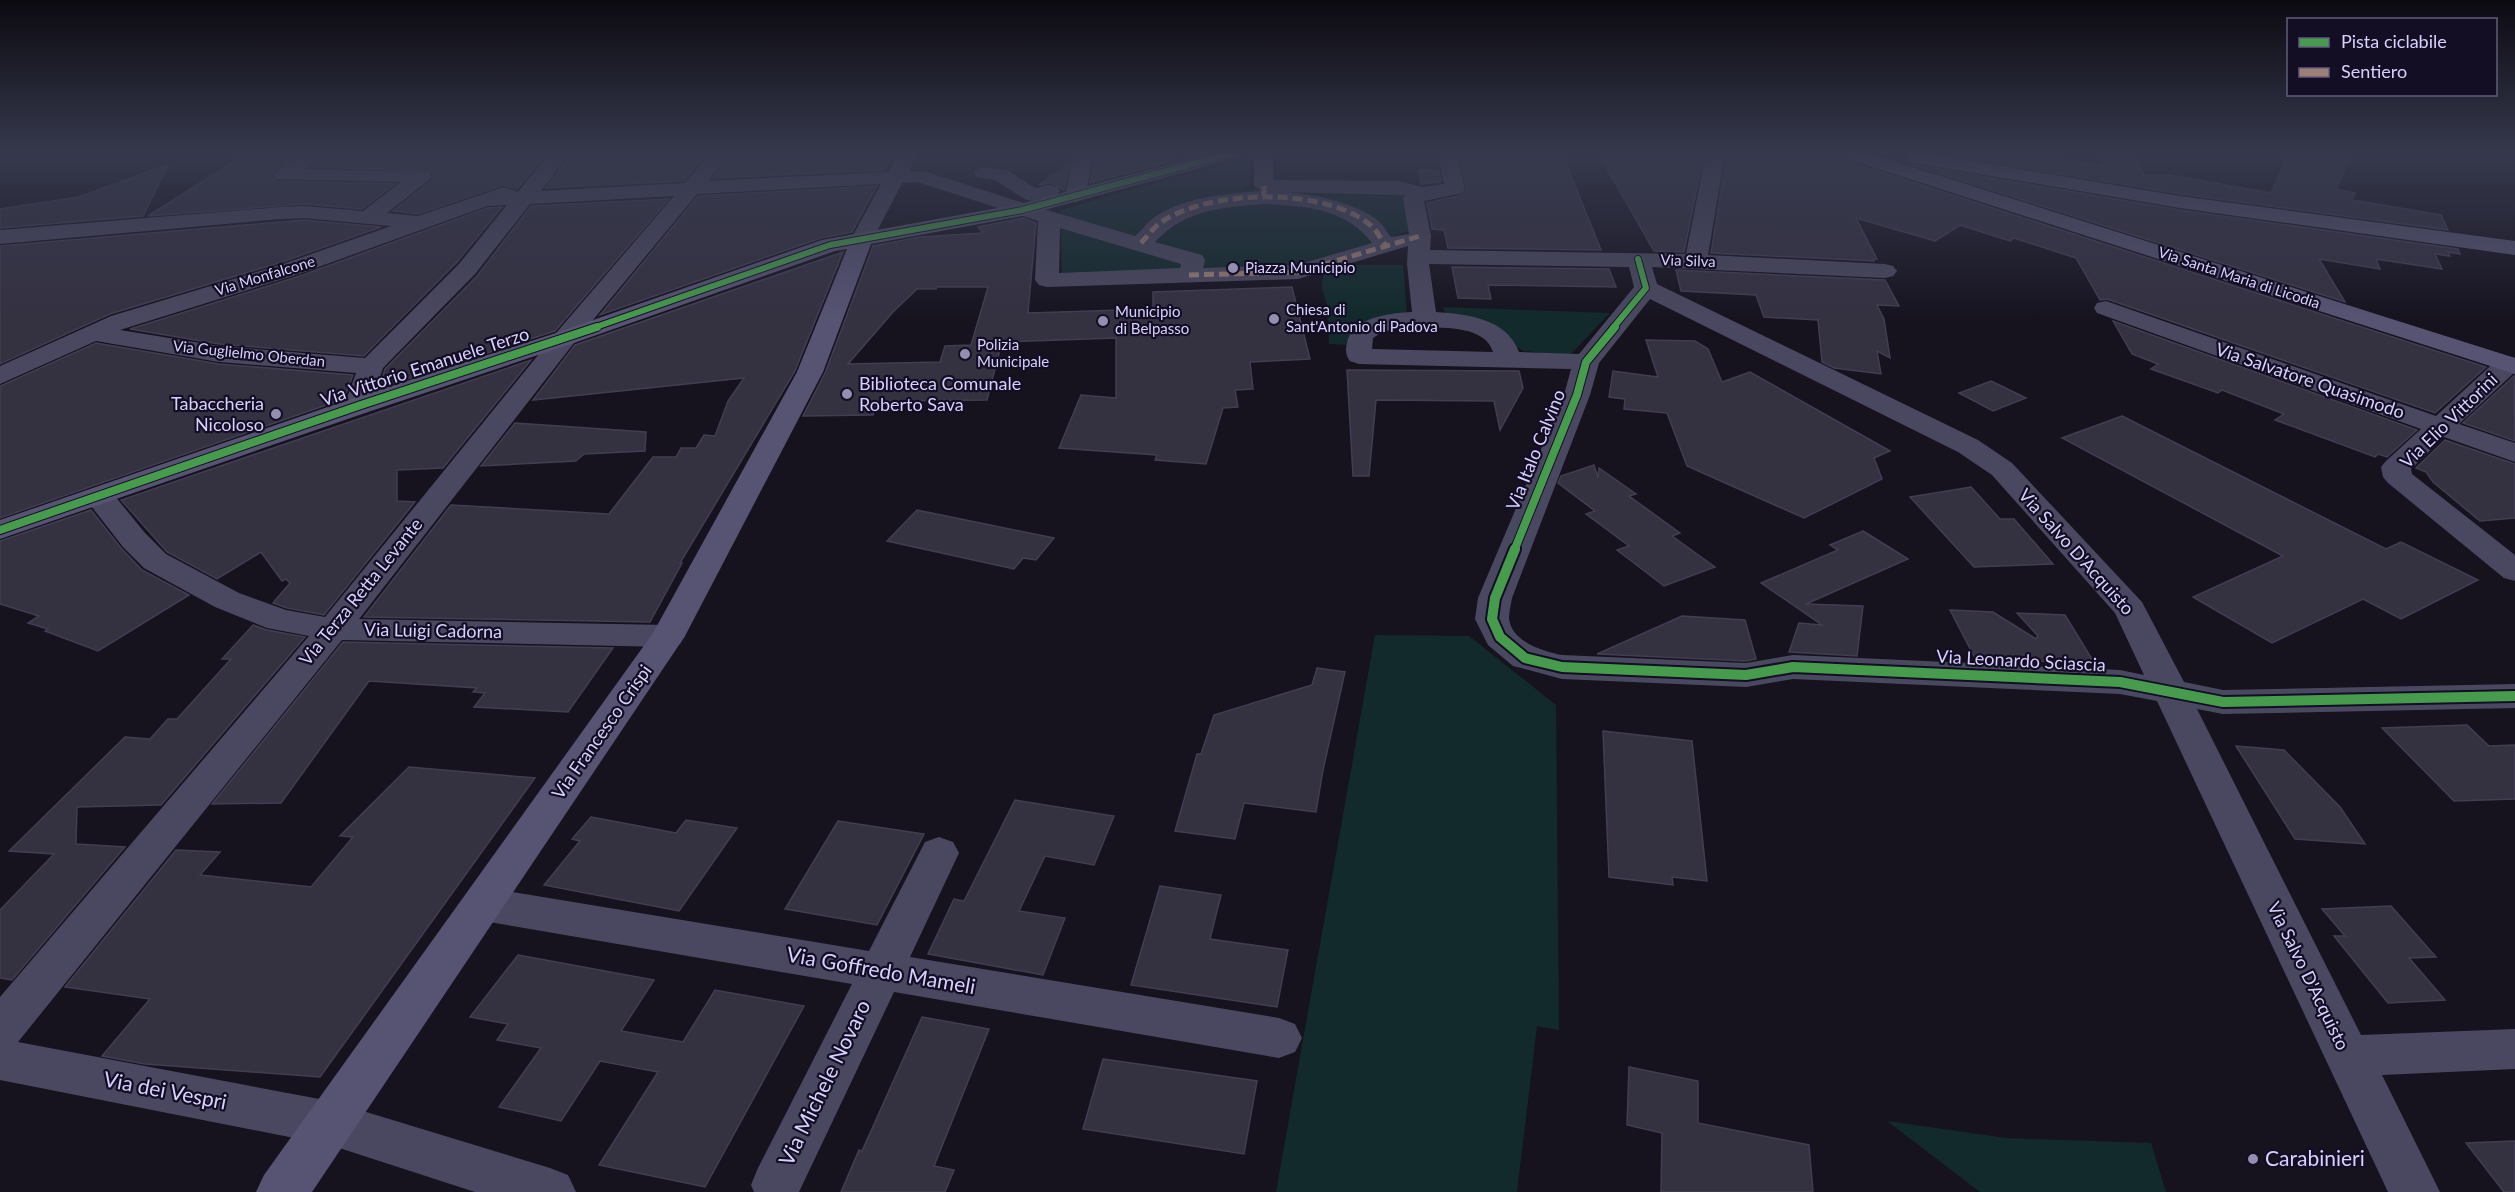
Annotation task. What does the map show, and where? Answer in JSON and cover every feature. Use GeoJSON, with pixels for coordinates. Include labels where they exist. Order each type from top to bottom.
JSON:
{"type":"FeatureCollection","features":[{"type":"Feature","properties":{"kind":"street"},"geometry":{"type":"LineString","coordinates":[[368,218],[380,209]]}},
{"type":"Feature","properties":{"kind":"street","name":"Via Monfalcone"},"geometry":{"type":"LineString","coordinates":[[0,376],[92,333],[149,310],[291,269],[460,209]]}},
{"type":"Feature","properties":{"kind":"street"},"geometry":{"type":"LineString","coordinates":[[358,406],[371,366],[466,269],[514,209]]}},
{"type":"Feature","properties":{"kind":"street","name":"Via Terza Retta Levante"},"geometry":{"type":"LineString","coordinates":[[0,1030],[333,629],[565,338],[675,209]]}},
{"type":"Feature","properties":{"kind":"street"},"geometry":{"type":"LineString","coordinates":[[862,239],[878,209]]}},
{"type":"Feature","properties":{"kind":"street"},"geometry":{"type":"LineString","coordinates":[[1018,209],[1194,260],[1189,275]]}},
{"type":"Feature","properties":{"kind":"street","name":"Via Vittorio Emanuele Terzo"},"geometry":{"type":"LineString","coordinates":[[0,530],[358,406],[565,338],[830,245],[1026,209]]}},
{"type":"Feature","properties":{"kind":"street"},"geometry":{"type":"LineString","coordinates":[[1141,243],[1147,232],[1173,214],[1192,209]]}},
{"type":"Feature","properties":{"kind":"street"},"geometry":{"type":"LineString","coordinates":[[1336,209],[1372,225],[1382,235],[1386,246]]}},
{"type":"Feature","properties":{"kind":"street"},"geometry":{"type":"LineString","coordinates":[[1414,209],[1425,319]]}},
{"type":"Feature","properties":{"kind":"street"},"geometry":{"type":"LineString","coordinates":[[1696,261],[1706,209]]}},
{"type":"Feature","properties":{"kind":"street","name":"Via Santa Maria di Licodia"},"geometry":{"type":"LineString","coordinates":[[2026,209],[2512,365]]}},
{"type":"Feature","properties":{"kind":"street"},"geometry":{"type":"LineString","coordinates":[[2228,209],[2515,248]]}},
{"type":"Feature","properties":{"kind":"street"},"geometry":{"type":"LineString","coordinates":[[0,237],[304,212],[422,222]]}},
{"type":"Feature","properties":{"kind":"street","name":"Via Silva"},"geometry":{"type":"LineString","coordinates":[[1049,217],[1047,280],[1298,272],[1386,246],[1419,247],[1642,274],[1696,261],[1886,271]]}},
{"type":"Feature","properties":{"kind":"street","name":"Via Francesco Crispi"},"geometry":{"type":"LineString","coordinates":[[282,1192],[668,636],[810,372],[862,239]]}},
{"type":"Feature","properties":{"kind":"street","name":"Via Italo Calvino"},"geometry":{"type":"LineString","coordinates":[[1525,658],[1500,637],[1492,619],[1495,598],[1577,395],[1586,362],[1642,274]]}},
{"type":"Feature","properties":{"kind":"street","name":"Via Salvo D'Acquisto"},"geometry":{"type":"LineString","coordinates":[[1642,274],[1968,446],[2002,469],[2130,609],[2414,1192]]}},
{"type":"Feature","properties":{"kind":"street","name":"Via Salvatore Quasimodo"},"geometry":{"type":"LineString","coordinates":[[2106,308],[2515,453]]}},
{"type":"Feature","properties":{"kind":"street"},"geometry":{"type":"LineString","coordinates":[[1508,360],[1506,347],[1488,330],[1448,321],[1399,320],[1376,326],[1364,332],[1359,340],[1359,356],[1508,360],[1586,362]]}},
{"type":"Feature","properties":{"kind":"street","name":"Via Guglielmo Oberdan"},"geometry":{"type":"LineString","coordinates":[[92,333],[219,354],[371,366]]}},
{"type":"Feature","properties":{"kind":"street","name":"Via Elio Vittorini"},"geometry":{"type":"LineString","coordinates":[[2512,365],[2396,467],[2398,477],[2515,571]]}},
{"type":"Feature","properties":{"kind":"street","name":"Via Luigi Cadorna"},"geometry":{"type":"LineString","coordinates":[[99,496],[134,540],[155,561],[227,600],[279,620],[333,629],[668,636]]}},
{"type":"Feature","properties":{"kind":"street","name":"Via Leonardo Sciascia"},"geometry":{"type":"LineString","coordinates":[[1525,658],[1562,667],[1746,675],[1793,667],[2120,682],[2172,694],[2223,702],[2515,696]]}},
{"type":"Feature","properties":{"kind":"street","name":"Via Michele Novaro"},"geometry":{"type":"LineString","coordinates":[[776,1185],[939,852]]}},
{"type":"Feature","properties":{"kind":"street","name":"Via Goffredo Mameli"},"geometry":{"type":"LineString","coordinates":[[483,904],[1279,1038]]}},
{"type":"Feature","properties":{"kind":"street"},"geometry":{"type":"LineString","coordinates":[[2346,1056],[2515,1049]]}},
{"type":"Feature","properties":{"kind":"street","name":"Via dei Vespri"},"geometry":{"type":"LineString","coordinates":[[0,1059],[330,1123],[550,1192]]}},
{"type":"Feature","properties":{"kind":"green space"},"geometry":{"type":"Polygon","coordinates":[[[1405,209],[1409,231],[1303,265],[1062,274],[1060,210],[1405,209]]]}},
{"type":"Feature","properties":{"kind":"green space"},"geometry":{"type":"Polygon","coordinates":[[[1355,265],[1403,265],[1407,314],[1353,333],[1348,339],[1349,345],[1329,344],[1327,304],[1322,289],[1323,272],[1355,265]]]}},
{"type":"Feature","properties":{"kind":"green space"},"geometry":{"type":"Polygon","coordinates":[[[1443,307],[1610,313],[1572,353],[1566,356],[1523,351],[1513,344],[1446,315],[1443,307]]]}},
{"type":"Feature","properties":{"kind":"green space"},"geometry":{"type":"Polygon","coordinates":[[[1375,635],[1469,636],[1556,705],[1559,1030],[1537,1026],[1517,1192],[1276,1192],[1375,635]]]}},
{"type":"Feature","properties":{"kind":"green space"},"geometry":{"type":"Polygon","coordinates":[[[1887,1121],[2006,1138],[2151,1143],[2166,1192],[1980,1192],[1887,1121]]]}},
{"type":"Feature","properties":{"kind":"building"},"geometry":{"type":"Polygon","coordinates":[[[0,209],[147,209],[143,216],[0,228],[0,209]]]}},
{"type":"Feature","properties":{"kind":"building"},"geometry":{"type":"Polygon","coordinates":[[[160,209],[244,209],[148,216],[160,209]]]}},
{"type":"Feature","properties":{"kind":"building"},"geometry":{"type":"Polygon","coordinates":[[[396,209],[434,209],[418,214],[393,211],[396,209]]]}},
{"type":"Feature","properties":{"kind":"building"},"geometry":{"type":"Polygon","coordinates":[[[485,209],[501,209],[457,262],[364,356],[219,344],[130,329],[300,276],[485,209]]]}},
{"type":"Feature","properties":{"kind":"building"},"geometry":{"type":"Polygon","coordinates":[[[529,209],[661,209],[555,331],[379,388],[385,369],[477,276],[529,209]]]}},
{"type":"Feature","properties":{"kind":"building"},"geometry":{"type":"Polygon","coordinates":[[[688,209],[865,209],[852,232],[821,238],[600,315],[688,209]]]}},
{"type":"Feature","properties":{"kind":"building"},"geometry":{"type":"Polygon","coordinates":[[[1428,209],[1584,209],[1601,250],[1448,248],[1444,230],[1432,229],[1428,209]]]}},
{"type":"Feature","properties":{"kind":"building"},"geometry":{"type":"Polygon","coordinates":[[[1630,209],[1693,209],[1684,252],[1654,251],[1630,209]]]}},
{"type":"Feature","properties":{"kind":"building"},"geometry":{"type":"Polygon","coordinates":[[[1718,209],[1995,209],[2486,367],[2435,413],[2107,299],[2100,300],[2076,258],[2014,238],[2010,241],[1960,225],[1935,241],[1856,218],[1877,259],[1873,259],[1874,261],[1711,253],[1718,209]]]}},
{"type":"Feature","properties":{"kind":"building"},"geometry":{"type":"Polygon","coordinates":[[[2050,209],[2172,209],[2458,249],[2460,254],[2448,252],[2450,256],[2435,254],[2442,269],[2376,259],[2380,269],[2319,259],[2345,302],[2050,209]]]}},
{"type":"Feature","properties":{"kind":"building"},"geometry":{"type":"Polygon","coordinates":[[[2289,209],[2403,209],[2441,215],[2448,230],[2289,209]]]}},
{"type":"Feature","properties":{"kind":"building"},"geometry":{"type":"Polygon","coordinates":[[[1023,218],[1036,223],[1028,313],[1153,309],[1153,292],[1292,287],[1310,359],[1250,362],[1253,389],[1235,390],[1238,407],[1223,408],[1206,464],[1155,460],[1157,455],[1059,448],[1081,395],[1116,398],[1116,338],[1002,342],[987,400],[878,401],[873,415],[803,416],[825,373],[873,246],[920,237],[983,233],[978,227],[1023,218]],[[988,287],[917,289],[893,312],[848,364],[940,362],[945,346],[971,345],[988,287]]]}},
{"type":"Feature","properties":{"kind":"building"},"geometry":{"type":"Polygon","coordinates":[[[304,220],[381,227],[282,262],[110,314],[0,364],[0,246],[304,220]]]}},
{"type":"Feature","properties":{"kind":"building"},"geometry":{"type":"Polygon","coordinates":[[[843,252],[795,371],[680,563],[682,563],[650,622],[364,617],[451,505],[609,514],[653,457],[676,457],[681,448],[696,448],[704,435],[715,436],[728,401],[744,378],[533,400],[575,345],[843,252]]]}},
{"type":"Feature","properties":{"kind":"building"},"geometry":{"type":"Polygon","coordinates":[[[1452,267],[1609,269],[1616,287],[1488,285],[1491,299],[1458,298],[1452,267]]]}},
{"type":"Feature","properties":{"kind":"building"},"geometry":{"type":"Polygon","coordinates":[[[1676,270],[1885,280],[1899,306],[1877,305],[1884,319],[1890,358],[1877,351],[1881,374],[1834,368],[1822,362],[1818,320],[1764,317],[1756,295],[1681,291],[1676,270]]]}},
{"type":"Feature","properties":{"kind":"building"},"geometry":{"type":"Polygon","coordinates":[[[2113,321],[2417,430],[2387,457],[2378,454],[2375,457],[2275,420],[2284,414],[2222,390],[2218,393],[2151,369],[2158,364],[2132,354],[2113,321]]]}},
{"type":"Feature","properties":{"kind":"building"},"geometry":{"type":"Polygon","coordinates":[[[1646,340],[1695,341],[1708,349],[1722,382],[1750,372],[1890,451],[1874,458],[1882,479],[1804,518],[1687,466],[1667,413],[1624,409],[1625,399],[1609,397],[1613,371],[1658,377],[1646,340]]]}},
{"type":"Feature","properties":{"kind":"building"},"geometry":{"type":"Polygon","coordinates":[[[96,343],[219,364],[353,375],[344,399],[0,518],[0,386],[96,343]]]}},
{"type":"Feature","properties":{"kind":"building"},"geometry":{"type":"Polygon","coordinates":[[[531,360],[443,468],[397,470],[397,501],[415,502],[324,615],[273,603],[290,583],[286,579],[282,581],[261,552],[217,579],[167,552],[121,500],[531,360]]]}},
{"type":"Feature","properties":{"kind":"building"},"geometry":{"type":"Polygon","coordinates":[[[1347,370],[1519,371],[1523,388],[1500,430],[1494,401],[1376,400],[1369,476],[1353,476],[1347,370]]]}},
{"type":"Feature","properties":{"kind":"building"},"geometry":{"type":"Polygon","coordinates":[[[2514,376],[2515,441],[2463,423],[2514,376]]]}},
{"type":"Feature","properties":{"kind":"building"},"geometry":{"type":"Polygon","coordinates":[[[1991,381],[2026,398],[1993,411],[1959,393],[1991,381]]]}},
{"type":"Feature","properties":{"kind":"building"},"geometry":{"type":"Polygon","coordinates":[[[2122,416],[2386,549],[2401,542],[2478,580],[2401,619],[2363,599],[2272,643],[2193,597],[2283,556],[2062,438],[2122,416]]]}},
{"type":"Feature","properties":{"kind":"building"},"geometry":{"type":"Polygon","coordinates":[[[515,423],[646,432],[645,451],[584,454],[576,461],[481,466],[515,423]]]}},
{"type":"Feature","properties":{"kind":"building"},"geometry":{"type":"Polygon","coordinates":[[[2445,440],[2515,464],[2515,518],[2480,521],[2433,482],[2426,472],[2416,468],[2445,440]]]}},
{"type":"Feature","properties":{"kind":"building"},"geometry":{"type":"Polygon","coordinates":[[[1594,465],[1598,478],[1599,468],[1636,494],[1629,496],[1680,533],[1672,536],[1715,567],[1664,586],[1617,550],[1629,546],[1586,514],[1595,511],[1558,483],[1561,476],[1594,465]]]}},
{"type":"Feature","properties":{"kind":"building"},"geometry":{"type":"Polygon","coordinates":[[[1971,487],[2000,519],[2014,519],[2053,564],[1974,567],[1910,497],[1971,487]]]}},
{"type":"Feature","properties":{"kind":"building"},"geometry":{"type":"Polygon","coordinates":[[[91,510],[142,570],[189,595],[98,651],[45,631],[48,629],[28,623],[39,616],[0,604],[0,541],[91,510]]]}},
{"type":"Feature","properties":{"kind":"building"},"geometry":{"type":"Polygon","coordinates":[[[917,510],[1054,538],[1036,560],[1023,558],[1014,569],[887,541],[917,510]]]}},
{"type":"Feature","properties":{"kind":"building"},"geometry":{"type":"Polygon","coordinates":[[[1863,531],[1908,559],[1806,604],[1863,606],[1857,656],[1789,652],[1799,623],[1822,625],[1761,583],[1838,550],[1830,545],[1863,531]]]}},
{"type":"Feature","properties":{"kind":"building"},"geometry":{"type":"Polygon","coordinates":[[[1950,610],[1993,612],[2036,639],[2038,636],[2017,613],[2065,615],[2095,664],[1975,658],[1950,610]]]}},
{"type":"Feature","properties":{"kind":"building"},"geometry":{"type":"Polygon","coordinates":[[[1682,616],[1745,620],[1756,659],[1746,661],[1597,654],[1682,616]]]}},
{"type":"Feature","properties":{"kind":"building"},"geometry":{"type":"Polygon","coordinates":[[[253,625],[305,637],[161,805],[77,807],[76,844],[125,847],[12,980],[0,978],[0,910],[54,854],[9,851],[125,737],[150,739],[168,719],[177,719],[231,659],[222,659],[253,625]]]}},
{"type":"Feature","properties":{"kind":"building"},"geometry":{"type":"Polygon","coordinates":[[[343,642],[613,648],[568,712],[474,707],[485,693],[473,692],[477,688],[369,681],[281,803],[212,804],[343,642]]]}},
{"type":"Feature","properties":{"kind":"building"},"geometry":{"type":"Polygon","coordinates":[[[1317,668],[1345,672],[1316,812],[1244,803],[1235,839],[1175,831],[1197,754],[1201,754],[1214,715],[1312,685],[1317,668]]]}},
{"type":"Feature","properties":{"kind":"building"},"geometry":{"type":"Polygon","coordinates":[[[2467,725],[2489,746],[2515,745],[2515,799],[2454,801],[2382,728],[2467,725]]]}},
{"type":"Feature","properties":{"kind":"building"},"geometry":{"type":"Polygon","coordinates":[[[1603,731],[1692,741],[1707,881],[1672,877],[1673,885],[1609,877],[1603,731]]]}},
{"type":"Feature","properties":{"kind":"building"},"geometry":{"type":"Polygon","coordinates":[[[2236,746],[2284,750],[2340,807],[2365,844],[2295,839],[2236,746]]]}},
{"type":"Feature","properties":{"kind":"building"},"geometry":{"type":"Polygon","coordinates":[[[409,767],[535,778],[320,1077],[145,1064],[102,1056],[150,999],[65,987],[176,850],[220,852],[200,875],[311,887],[353,837],[340,836],[409,767]]]}},
{"type":"Feature","properties":{"kind":"building"},"geometry":{"type":"Polygon","coordinates":[[[1015,800],[1114,816],[1094,865],[1045,856],[1019,911],[1065,918],[1043,975],[928,954],[954,899],[964,901],[1015,800]]]}},
{"type":"Feature","properties":{"kind":"building"},"geometry":{"type":"Polygon","coordinates":[[[591,817],[676,833],[686,820],[737,828],[679,911],[544,885],[580,841],[572,839],[591,817]]]}},
{"type":"Feature","properties":{"kind":"building"},"geometry":{"type":"Polygon","coordinates":[[[838,821],[924,834],[877,925],[785,909],[838,821]]]}},
{"type":"Feature","properties":{"kind":"building"},"geometry":{"type":"Polygon","coordinates":[[[1160,886],[1221,895],[1210,939],[1288,950],[1277,1007],[1131,985],[1160,886]]]}},
{"type":"Feature","properties":{"kind":"building"},"geometry":{"type":"Polygon","coordinates":[[[2391,906],[2436,957],[2409,958],[2445,1000],[2388,1003],[2334,936],[2345,936],[2322,909],[2391,906]]]}},
{"type":"Feature","properties":{"kind":"building"},"geometry":{"type":"Polygon","coordinates":[[[518,955],[654,980],[621,1031],[683,1042],[715,990],[804,1006],[705,1187],[599,1165],[658,1072],[600,1061],[561,1121],[499,1107],[541,1048],[497,1040],[508,1024],[470,1017],[518,955]]]}},
{"type":"Feature","properties":{"kind":"building"},"geometry":{"type":"Polygon","coordinates":[[[922,1017],[989,1029],[934,1166],[954,1170],[945,1192],[841,1192],[859,1150],[862,1151],[922,1017]]]}},
{"type":"Feature","properties":{"kind":"building"},"geometry":{"type":"Polygon","coordinates":[[[1103,1059],[1257,1081],[1244,1154],[1083,1129],[1103,1059]]]}},
{"type":"Feature","properties":{"kind":"building"},"geometry":{"type":"Polygon","coordinates":[[[1629,1067],[1698,1081],[1698,1123],[1809,1145],[1813,1192],[1661,1192],[1662,1133],[1627,1125],[1629,1067]]]}},
{"type":"Feature","properties":{"kind":"building"},"geometry":{"type":"Polygon","coordinates":[[[2515,1141],[2515,1192],[2504,1192],[2466,1143],[2515,1141]]]}},
{"type":"Feature","properties":{"kind":"marked path"},"geometry":{"type":"LineString","coordinates":[[1141,243],[1160,223],[1191,209]]}},
{"type":"Feature","properties":{"kind":"marked path"},"geometry":{"type":"LineString","coordinates":[[1341,209],[1370,224],[1386,246]]}},
{"type":"Feature","properties":{"kind":"marked path"},"geometry":{"type":"LineString","coordinates":[[1189,275],[1298,272],[1420,236]]}},
{"type":"Feature","properties":{"kind":"cycle path"},"geometry":{"type":"LineString","coordinates":[[0,530],[358,406],[565,338],[830,245],[1027,209]]}},
{"type":"Feature","properties":{"kind":"cycle path"},"geometry":{"type":"LineString","coordinates":[[1638,259],[1646,288],[1586,362],[1577,395],[1495,598],[1492,619],[1500,637],[1525,658],[1562,667],[1746,675],[1793,667],[2120,682],[2223,702],[2515,696]]}},
{"type":"Feature","properties":{"kind":"place","name":"Piazza Municipio"},"geometry":{"type":"Point","coordinates":[1233,268]}},
{"type":"Feature","properties":{"kind":"place","name":"Chiesa di Sant'Antonio di Padova"},"geometry":{"type":"Point","coordinates":[1274,319]}},
{"type":"Feature","properties":{"kind":"place","name":"Municipio di Belpasso"},"geometry":{"type":"Point","coordinates":[1103,321]}},
{"type":"Feature","properties":{"kind":"place","name":"Polizia Municipale"},"geometry":{"type":"Point","coordinates":[965,354]}},
{"type":"Feature","properties":{"kind":"place","name":"Biblioteca Comunale Roberto Sava"},"geometry":{"type":"Point","coordinates":[847,394]}},
{"type":"Feature","properties":{"kind":"place","name":"Tabaccheria Nicoloso"},"geometry":{"type":"Point","coordinates":[276,414]}},
{"type":"Feature","properties":{"kind":"place","name":"Carabinieri"},"geometry":{"type":"Point","coordinates":[2253,1159]}}]}
